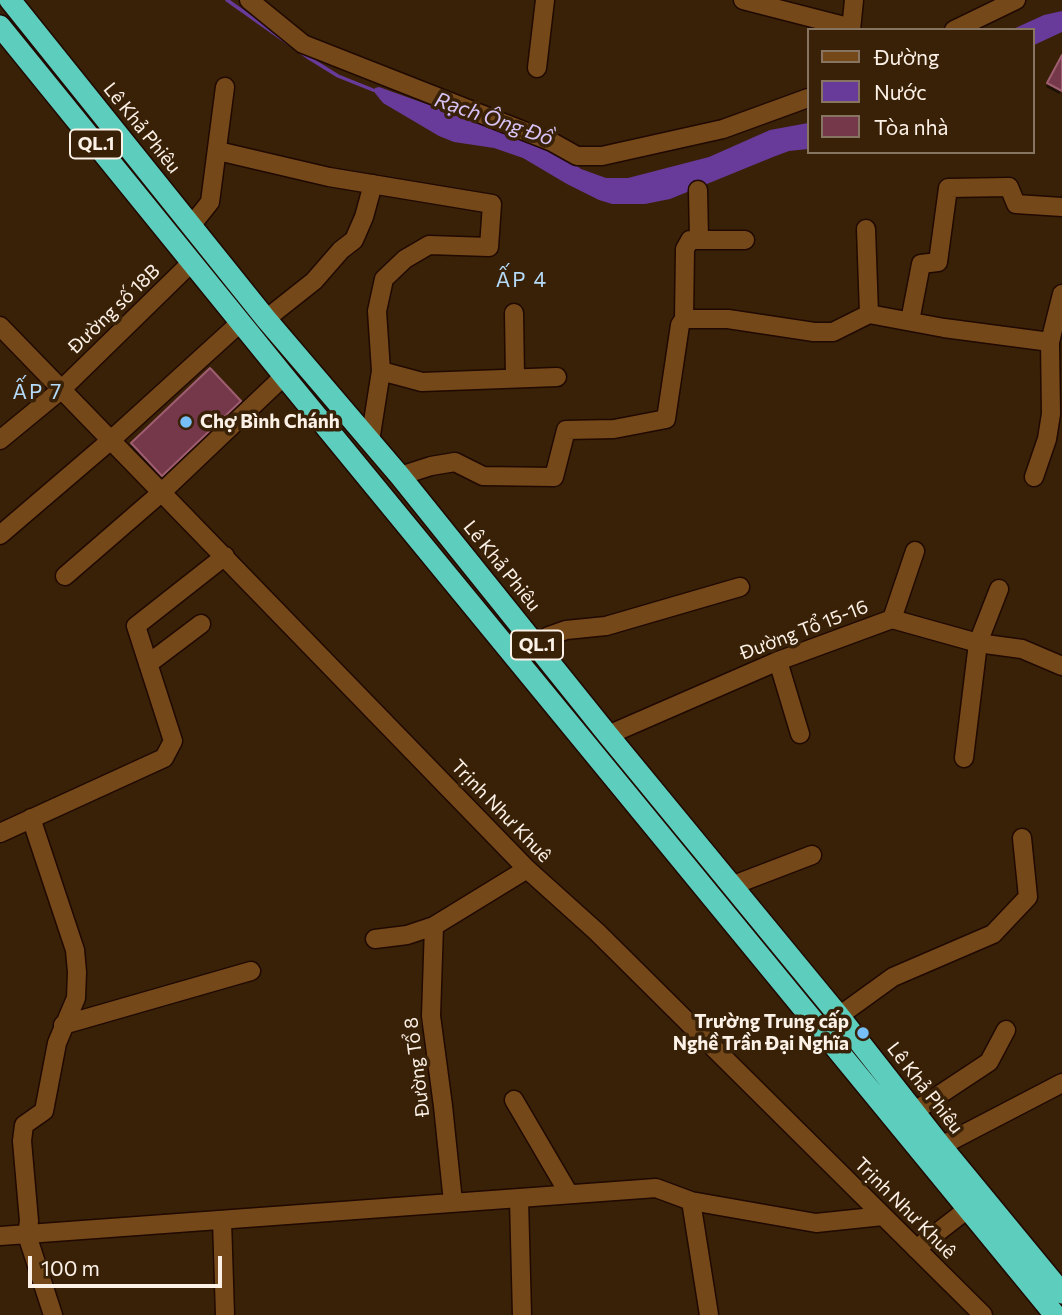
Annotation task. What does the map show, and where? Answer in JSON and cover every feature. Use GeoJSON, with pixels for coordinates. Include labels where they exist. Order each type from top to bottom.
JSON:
{"type":"FeatureCollection","features":[{"type":"Feature","properties":{"kind":"highway","name":"Lê Khả Phiêu"},"geometry":{"type":"LineString","coordinates":[[10,0],[265,319],[400,475],[608,735],[839,1016],[941,1146],[1060,1287]]}},
{"type":"Feature","properties":{"kind":"highway","name":"QL.1"},"geometry":{"type":"LineString","coordinates":[[0,26],[1055,1315]]}},
{"type":"Feature","properties":{"kind":"street"},"geometry":{"type":"LineString","coordinates":[[249,0],[303,44],[552,142],[577,156],[602,156],[723,129],[806,100]]}},
{"type":"Feature","properties":{"kind":"street"},"geometry":{"type":"LineString","coordinates":[[537,68],[545,0]]}},
{"type":"Feature","properties":{"kind":"street"},"geometry":{"type":"LineString","coordinates":[[743,0],[849,28]]}},
{"type":"Feature","properties":{"kind":"street"},"geometry":{"type":"LineString","coordinates":[[851,28],[854,0]]}},
{"type":"Feature","properties":{"kind":"street"},"geometry":{"type":"LineString","coordinates":[[958,28],[1016,0]]}},
{"type":"Feature","properties":{"kind":"street"},"geometry":{"type":"LineString","coordinates":[[191,226],[210,202],[225,88]]}},
{"type":"Feature","properties":{"kind":"street"},"geometry":{"type":"LineString","coordinates":[[218,151],[329,177],[492,204],[489,247],[429,245],[405,259],[384,279],[377,311],[381,371],[370,441]]}},
{"type":"Feature","properties":{"kind":"street"},"geometry":{"type":"LineString","coordinates":[[265,319],[314,281],[341,250],[354,240],[364,218],[373,184]]}},
{"type":"Feature","properties":{"kind":"street"},"geometry":{"type":"LineString","coordinates":[[910,321],[921,264],[938,262],[948,188],[1009,187],[1016,204],[1062,206]]}},
{"type":"Feature","properties":{"kind":"street"},"geometry":{"type":"LineString","coordinates":[[698,190],[699,239]]}},
{"type":"Feature","properties":{"kind":"street"},"geometry":{"type":"LineString","coordinates":[[866,229],[869,314]]}},
{"type":"Feature","properties":{"kind":"street"},"geometry":{"type":"LineString","coordinates":[[400,475],[455,462],[483,475],[554,477],[566,430],[614,429],[666,419],[680,325],[684,319],[685,248],[690,240],[745,240]]}},
{"type":"Feature","properties":{"kind":"street","name":"Đường số 18B"},"geometry":{"type":"LineString","coordinates":[[0,440],[62,389],[192,262]]}},
{"type":"Feature","properties":{"kind":"street"},"geometry":{"type":"LineString","coordinates":[[1034,477],[1055,439],[1051,414],[1050,342],[1062,294]]}},
{"type":"Feature","properties":{"kind":"street"},"geometry":{"type":"LineString","coordinates":[[514,313],[515,377]]}},
{"type":"Feature","properties":{"kind":"street"},"geometry":{"type":"LineString","coordinates":[[684,319],[728,319],[814,332],[833,332],[869,314],[1050,342]]}},
{"type":"Feature","properties":{"kind":"street"},"geometry":{"type":"LineString","coordinates":[[0,535],[111,440],[241,322]]}},
{"type":"Feature","properties":{"kind":"street","name":"Trịnh Như Khuê"},"geometry":{"type":"LineString","coordinates":[[0,326],[527,869],[597,932],[983,1315]]}},
{"type":"Feature","properties":{"kind":"street"},"geometry":{"type":"LineString","coordinates":[[381,371],[422,382],[557,377]]}},
{"type":"Feature","properties":{"kind":"street"},"geometry":{"type":"LineString","coordinates":[[65,576],[162,492],[284,376]]}},
{"type":"Feature","properties":{"kind":"street"},"geometry":{"type":"LineString","coordinates":[[892,619],[915,551]]}},
{"type":"Feature","properties":{"kind":"street"},"geometry":{"type":"LineString","coordinates":[[0,833],[164,758],[173,741],[136,626],[225,556]]}},
{"type":"Feature","properties":{"kind":"street"},"geometry":{"type":"LineString","coordinates":[[536,644],[566,630],[606,626],[740,587]]}},
{"type":"Feature","properties":{"kind":"street"},"geometry":{"type":"LineString","coordinates":[[964,758],[978,643],[999,589]]}},
{"type":"Feature","properties":{"kind":"street","name":"Đường Tổ 15-16"},"geometry":{"type":"LineString","coordinates":[[608,735],[778,661],[892,619],[978,643],[1022,649],[1062,666]]}},
{"type":"Feature","properties":{"kind":"street"},"geometry":{"type":"LineString","coordinates":[[148,664],[201,624]]}},
{"type":"Feature","properties":{"kind":"street"},"geometry":{"type":"LineString","coordinates":[[778,661],[800,734]]}},
{"type":"Feature","properties":{"kind":"street"},"geometry":{"type":"LineString","coordinates":[[31,818],[75,950],[77,972],[76,998],[57,1043],[44,1111],[24,1125],[22,1141],[29,1221],[27,1235],[53,1315]]}},
{"type":"Feature","properties":{"kind":"street"},"geometry":{"type":"LineString","coordinates":[[839,1016],[893,977],[993,934],[1028,897],[1022,838]]}},
{"type":"Feature","properties":{"kind":"street"},"geometry":{"type":"LineString","coordinates":[[731,886],[812,855]]}},
{"type":"Feature","properties":{"kind":"street"},"geometry":{"type":"LineString","coordinates":[[375,939],[407,935],[434,926],[527,869]]}},
{"type":"Feature","properties":{"kind":"street","name":"Đường Tổ 8"},"geometry":{"type":"LineString","coordinates":[[434,926],[431,1016],[453,1202]]}},
{"type":"Feature","properties":{"kind":"street"},"geometry":{"type":"LineString","coordinates":[[63,1026],[251,971]]}},
{"type":"Feature","properties":{"kind":"street"},"geometry":{"type":"LineString","coordinates":[[915,1111],[989,1062],[1006,1030]]}},
{"type":"Feature","properties":{"kind":"street"},"geometry":{"type":"LineString","coordinates":[[941,1146],[1062,1083]]}},
{"type":"Feature","properties":{"kind":"street"},"geometry":{"type":"LineString","coordinates":[[514,1100],[569,1194]]}},
{"type":"Feature","properties":{"kind":"street"},"geometry":{"type":"LineString","coordinates":[[0,1237],[656,1188],[691,1201],[816,1223],[883,1216]]}},
{"type":"Feature","properties":{"kind":"street"},"geometry":{"type":"LineString","coordinates":[[519,1199],[522,1315]]}},
{"type":"Feature","properties":{"kind":"street"},"geometry":{"type":"LineString","coordinates":[[691,1201],[709,1315]]}},
{"type":"Feature","properties":{"kind":"street"},"geometry":{"type":"LineString","coordinates":[[916,1249],[969,1208]]}},
{"type":"Feature","properties":{"kind":"street"},"geometry":{"type":"LineString","coordinates":[[222,1220],[225,1315]]}},
{"type":"Feature","properties":{"kind":"water"},"geometry":{"type":"Polygon","coordinates":[[[1062,11],[1062,32],[1034,45],[1034,28],[1015,28],[1044,15],[1062,11]]]}},
{"type":"Feature","properties":{"kind":"water"},"geometry":{"type":"Polygon","coordinates":[[[379,87],[474,121],[504,126],[553,149],[581,169],[606,178],[628,178],[709,157],[770,130],[806,123],[806,149],[789,151],[670,199],[645,204],[612,204],[567,184],[523,158],[494,148],[454,142],[439,136],[383,103],[375,93],[375,88],[379,87]]]}},
{"type":"Feature","properties":{"kind":"building"},"geometry":{"type":"Polygon","coordinates":[[[1062,55],[1062,91],[1047,83],[1062,55]]]}},
{"type":"Feature","properties":{"kind":"building","name":"Chợ Bình Chánh"},"geometry":{"type":"Polygon","coordinates":[[[210,368],[241,401],[162,476],[131,443],[210,368]]]}},
{"type":"Feature","properties":{"kind":"waterway","name":"Rạch Ông Đồ"},"geometry":{"type":"LineString","coordinates":[[227,0],[338,76],[378,92]]}},
{"type":"Feature","properties":{"kind":"place","name":"Chợ Bình Chánh"},"geometry":{"type":"Point","coordinates":[186,422]}},
{"type":"Feature","properties":{"kind":"place","name":"Trường Trung cấp Nghề Trần Đại Nghĩa"},"geometry":{"type":"Point","coordinates":[863,1033]}},
{"type":"Feature","properties":{"kind":"district","name":"ẤP 4"},"geometry":{"type":"Point","coordinates":[522,280]}},
{"type":"Feature","properties":{"kind":"district","name":"ẤP 7"},"geometry":{"type":"Point","coordinates":[38,392]}}]}
